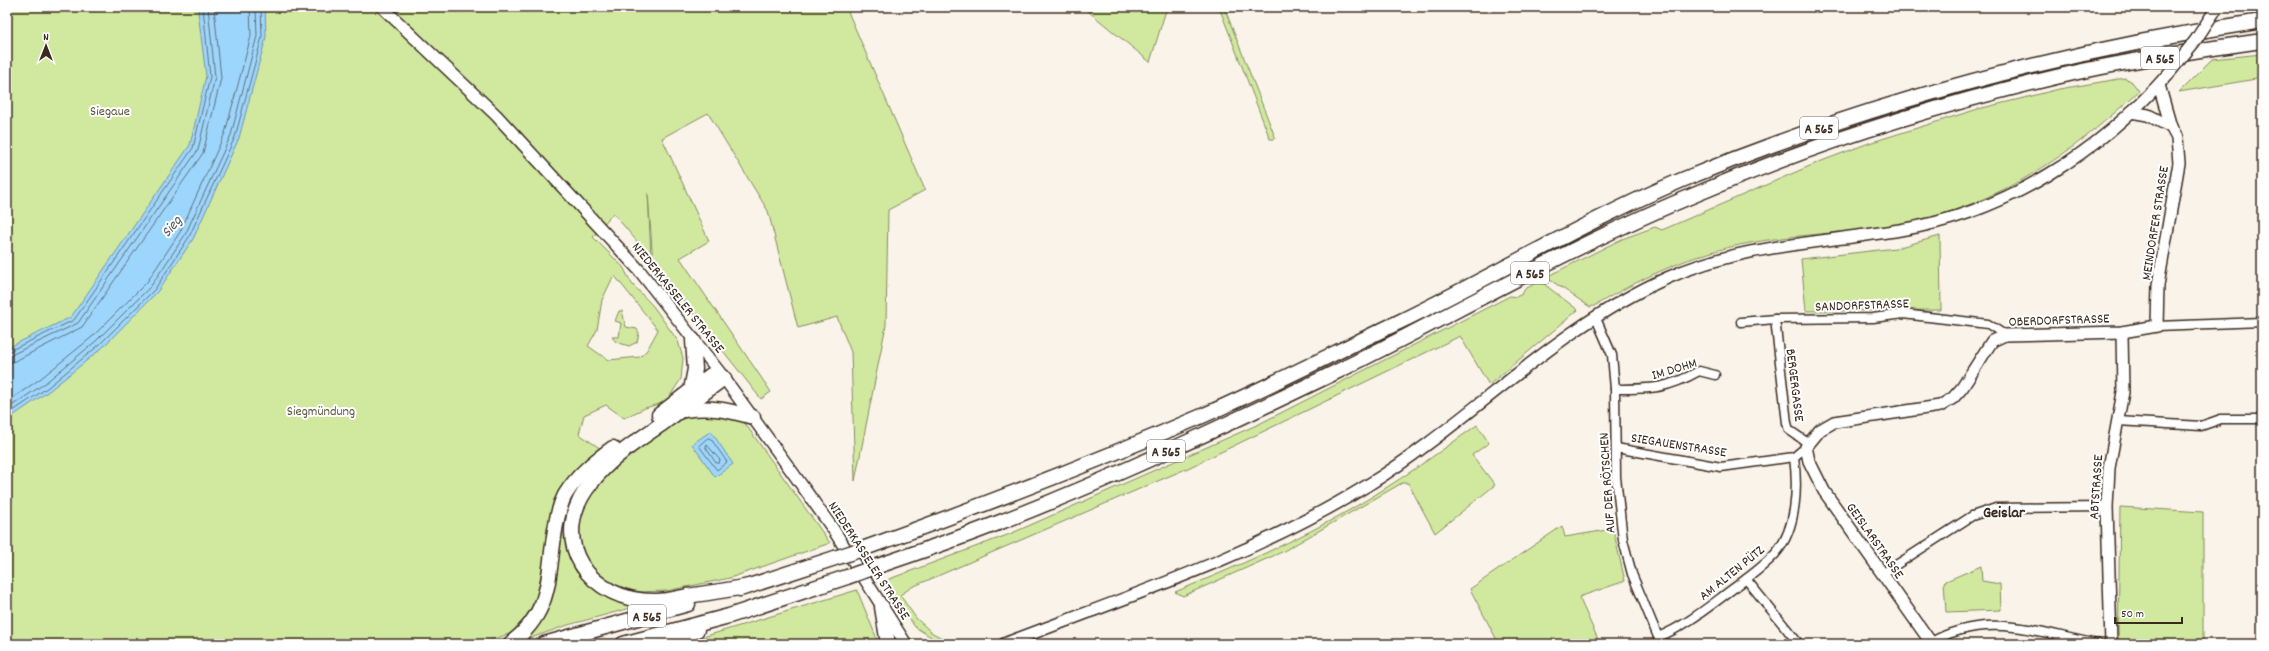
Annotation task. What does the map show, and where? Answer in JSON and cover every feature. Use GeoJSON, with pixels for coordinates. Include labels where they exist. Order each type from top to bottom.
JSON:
{"type":"FeatureCollection","features":[{"type":"Feature","properties":{"kind":"highway","name":"A 565"},"geometry":{"type":"LineString","coordinates":[[544,644],[750,586],[865,548],[1020,491],[1205,415],[1404,319],[1582,228],[1679,182],[1761,149],[1846,118],[1975,79],[2156,38],[2262,21]]}},
{"type":"Feature","properties":{"kind":"highway","name":"A 565"},"geometry":{"type":"LineString","coordinates":[[623,644],[728,616],[847,577],[997,524],[1128,469],[1333,373],[1579,248],[1684,199],[1769,165],[1853,136],[1976,98],[2059,76],[2262,41]]}},
{"type":"Feature","properties":{"kind":"highway"},"geometry":{"type":"LineString","coordinates":[[691,390],[695,369],[693,340]]}},
{"type":"Feature","properties":{"kind":"highway"},"geometry":{"type":"LineString","coordinates":[[510,644],[522,634],[536,618],[545,598],[558,512],[565,495],[587,469],[691,390],[721,374]]}},
{"type":"Feature","properties":{"kind":"highway"},"geometry":{"type":"LineString","coordinates":[[721,374],[681,410],[614,458],[590,483],[573,515],[571,532],[573,548],[578,560],[589,576],[607,589],[628,597],[656,601],[750,586]]}},
{"type":"Feature","properties":{"kind":"highway"},"geometry":{"type":"LineString","coordinates":[[681,410],[702,407],[722,408],[753,417]]}},
{"type":"Feature","properties":{"kind":"highway"},"geometry":{"type":"LineString","coordinates":[[882,606],[888,644]]}},
{"type":"Feature","properties":{"kind":"highway"},"geometry":{"type":"LineString","coordinates":[[670,644],[728,616]]}},
{"type":"Feature","properties":{"kind":"main road","name":"NIEDERKASSELER STRASSE"},"geometry":{"type":"LineString","coordinates":[[382,7],[496,115],[609,236],[721,374],[753,417],[833,529],[906,644]]}},
{"type":"Feature","properties":{"kind":"main road"},"geometry":{"type":"LineString","coordinates":[[1004,644],[1207,566],[1313,517],[1418,453],[1562,340],[1596,316],[1668,277],[1714,260],[1765,249],[1903,230],[1950,219],[1995,203],[2043,180],[2100,140],[2159,85],[2195,41],[2216,8]]}},
{"type":"Feature","properties":{"kind":"main road","name":"MEINDORFER STRASSE"},"geometry":{"type":"LineString","coordinates":[[2157,326],[2158,285],[2179,163],[2177,138],[2171,127],[2159,85]]}},
{"type":"Feature","properties":{"kind":"main road"},"geometry":{"type":"LineString","coordinates":[[2131,112],[2148,115],[2171,127]]}},
{"type":"Feature","properties":{"kind":"main road","name":"OBERDORFSTRASSE"},"geometry":{"type":"LineString","coordinates":[[1807,445],[1820,430],[1834,422],[1940,406],[1953,398],[1962,388],[1992,341],[2005,335],[2122,332],[2157,326]]}},
{"type":"Feature","properties":{"kind":"main road","name":"ABTSTRASSE"},"geometry":{"type":"LineString","coordinates":[[2111,644],[2107,507],[2109,468],[2123,392],[2124,364],[2122,332]]}},
{"type":"Feature","properties":{"kind":"main road","name":"GEISLARSTRASSE"},"geometry":{"type":"LineString","coordinates":[[1807,445],[1809,461],[1824,491],[1930,643]]}},
{"type":"Feature","properties":{"kind":"street","name":"SANDORFSTRASSE"},"geometry":{"type":"LineString","coordinates":[[1741,322],[1775,319],[1873,318],[1903,314],[1988,324],[2005,335]]}},
{"type":"Feature","properties":{"kind":"street","name":"AUF DER RÖTSCHEN"},"geometry":{"type":"LineString","coordinates":[[1596,316],[1612,355],[1615,389],[1619,511],[1623,540],[1632,574],[1659,641]]}},
{"type":"Feature","properties":{"kind":"street","name":"BERGERGASSE"},"geometry":{"type":"LineString","coordinates":[[1775,319],[1787,423],[1789,430],[1807,445]]}},
{"type":"Feature","properties":{"kind":"street","name":"OBERDORFSTRASSE"},"geometry":{"type":"LineString","coordinates":[[2157,326],[2262,322]]}},
{"type":"Feature","properties":{"kind":"street","name":"IM DOHM"},"geometry":{"type":"LineString","coordinates":[[1615,389],[1661,388],[1682,380],[1699,371],[1715,375]]}},
{"type":"Feature","properties":{"kind":"street"},"geometry":{"type":"LineString","coordinates":[[2118,421],[2201,426],[2221,419],[2262,419]]}},
{"type":"Feature","properties":{"kind":"street"},"geometry":{"type":"LineString","coordinates":[[1794,457],[1807,445]]}},
{"type":"Feature","properties":{"kind":"street","name":"SIEGAUENSTRASSE"},"geometry":{"type":"LineString","coordinates":[[1616,448],[1721,467],[1794,457]]}},
{"type":"Feature","properties":{"kind":"street","name":"AM ALTEN PÜTZ"},"geometry":{"type":"LineString","coordinates":[[1659,641],[1746,579],[1777,552],[1787,535],[1792,518],[1796,494],[1794,457]]}},
{"type":"Feature","properties":{"kind":"street"},"geometry":{"type":"LineString","coordinates":[[1882,574],[1972,516],[1996,508],[2107,507]]}},
{"type":"Feature","properties":{"kind":"street"},"geometry":{"type":"LineString","coordinates":[[1746,579],[1799,644]]}},
{"type":"Feature","properties":{"kind":"street"},"geometry":{"type":"LineString","coordinates":[[1930,643],[1962,629],[1993,624],[2024,628],[2098,644]]}},
{"type":"Feature","properties":{"kind":"green space","name":"Siegmündung"},"geometry":{"type":"Polygon","coordinates":[[[7,7],[846,7],[925,190],[888,210],[886,325],[855,481],[851,352],[837,317],[798,328],[768,211],[708,113],[662,138],[709,241],[680,258],[771,392],[761,399],[653,262],[648,193],[651,258],[613,213],[593,237],[623,267],[632,284],[653,306],[678,341],[683,358],[681,379],[666,402],[645,408],[624,418],[606,405],[584,415],[579,434],[604,451],[584,465],[544,560],[538,597],[528,619],[512,633],[478,644],[7,644],[7,7]],[[614,275],[602,300],[597,330],[588,346],[608,360],[640,357],[647,350],[658,330],[614,275]]]}},
{"type":"Feature","properties":{"kind":"green space"},"geometry":{"type":"Polygon","coordinates":[[[1083,7],[1167,7],[1150,62],[1083,7]]]}},
{"type":"Feature","properties":{"kind":"green space"},"geometry":{"type":"Polygon","coordinates":[[[1219,7],[1224,7],[1275,137],[1274,139],[1270,139],[1219,7]]]}},
{"type":"Feature","properties":{"kind":"green space"},"geometry":{"type":"Polygon","coordinates":[[[2262,54],[2262,78],[2179,92],[2212,59],[2262,54]]]}},
{"type":"Feature","properties":{"kind":"green space"},"geometry":{"type":"Polygon","coordinates":[[[2125,78],[2132,82],[2139,91],[2075,145],[2054,160],[2008,187],[1955,210],[1930,218],[1880,228],[1776,239],[1729,247],[1669,267],[1590,307],[1546,277],[1622,239],[1655,227],[1662,230],[1819,162],[1869,143],[1978,109],[2059,89],[2125,78]]]}},
{"type":"Feature","properties":{"kind":"green space"},"geometry":{"type":"Polygon","coordinates":[[[1940,236],[1941,310],[1806,311],[1801,259],[1896,248],[1940,236]]]}},
{"type":"Feature","properties":{"kind":"green space"},"geometry":{"type":"Polygon","coordinates":[[[1540,281],[1578,310],[1489,385],[1460,336],[1188,468],[912,587],[900,595],[916,618],[931,632],[952,644],[934,644],[931,637],[915,627],[884,581],[1010,534],[1259,424],[1510,296],[1516,297],[1522,294],[1525,289],[1540,281]]]}},
{"type":"Feature","properties":{"kind":"green space"},"geometry":{"type":"Polygon","coordinates":[[[619,311],[622,311],[626,327],[637,329],[639,333],[637,342],[629,346],[616,342],[612,337],[619,337],[621,323],[615,321],[619,311]]]}},
{"type":"Feature","properties":{"kind":"green space"},"geometry":{"type":"Polygon","coordinates":[[[692,414],[724,414],[744,422],[830,543],[730,578],[666,591],[635,592],[615,585],[597,575],[582,554],[577,525],[590,490],[605,475],[669,427],[692,414]]]}},
{"type":"Feature","properties":{"kind":"green space"},"geometry":{"type":"Polygon","coordinates":[[[1477,425],[1489,443],[1472,455],[1495,485],[1435,533],[1408,483],[1402,483],[1282,552],[1183,596],[1175,592],[1266,553],[1310,532],[1401,478],[1477,425]]]}},
{"type":"Feature","properties":{"kind":"green space"},"geometry":{"type":"Polygon","coordinates":[[[2120,507],[2203,512],[2203,644],[2143,644],[2118,640],[2120,507]]]}},
{"type":"Feature","properties":{"kind":"green space"},"geometry":{"type":"Polygon","coordinates":[[[566,516],[564,538],[576,572],[593,588],[611,600],[638,606],[568,625],[522,641],[566,516]]]}},
{"type":"Feature","properties":{"kind":"green space"},"geometry":{"type":"Polygon","coordinates":[[[1562,526],[1565,537],[1613,529],[1625,581],[1579,597],[1600,644],[1499,644],[1470,589],[1562,526]]]}},
{"type":"Feature","properties":{"kind":"green space"},"geometry":{"type":"Polygon","coordinates":[[[1981,566],[1982,581],[2000,584],[2001,610],[1946,612],[1944,582],[1981,566]]]}},
{"type":"Feature","properties":{"kind":"green space"},"geometry":{"type":"Polygon","coordinates":[[[857,590],[879,644],[688,644],[693,640],[857,590]]]}},
{"type":"Feature","properties":{"kind":"water","name":"Sieg"},"geometry":{"type":"Polygon","coordinates":[[[199,7],[265,7],[266,37],[239,138],[193,239],[158,291],[102,348],[49,391],[7,420],[7,348],[71,317],[190,145],[206,76],[198,12],[199,7]]]}},
{"type":"Feature","properties":{"kind":"water"},"geometry":{"type":"Polygon","coordinates":[[[711,431],[733,464],[715,477],[692,444],[711,431]]]}},
{"type":"Feature","properties":{"kind":"district","name":"Geislar"},"geometry":{"type":"Point","coordinates":[2004,511]}},
{"type":"Feature","properties":{"kind":"park label","name":"Siegaue"},"geometry":{"type":"Point","coordinates":[110,110]}}]}
